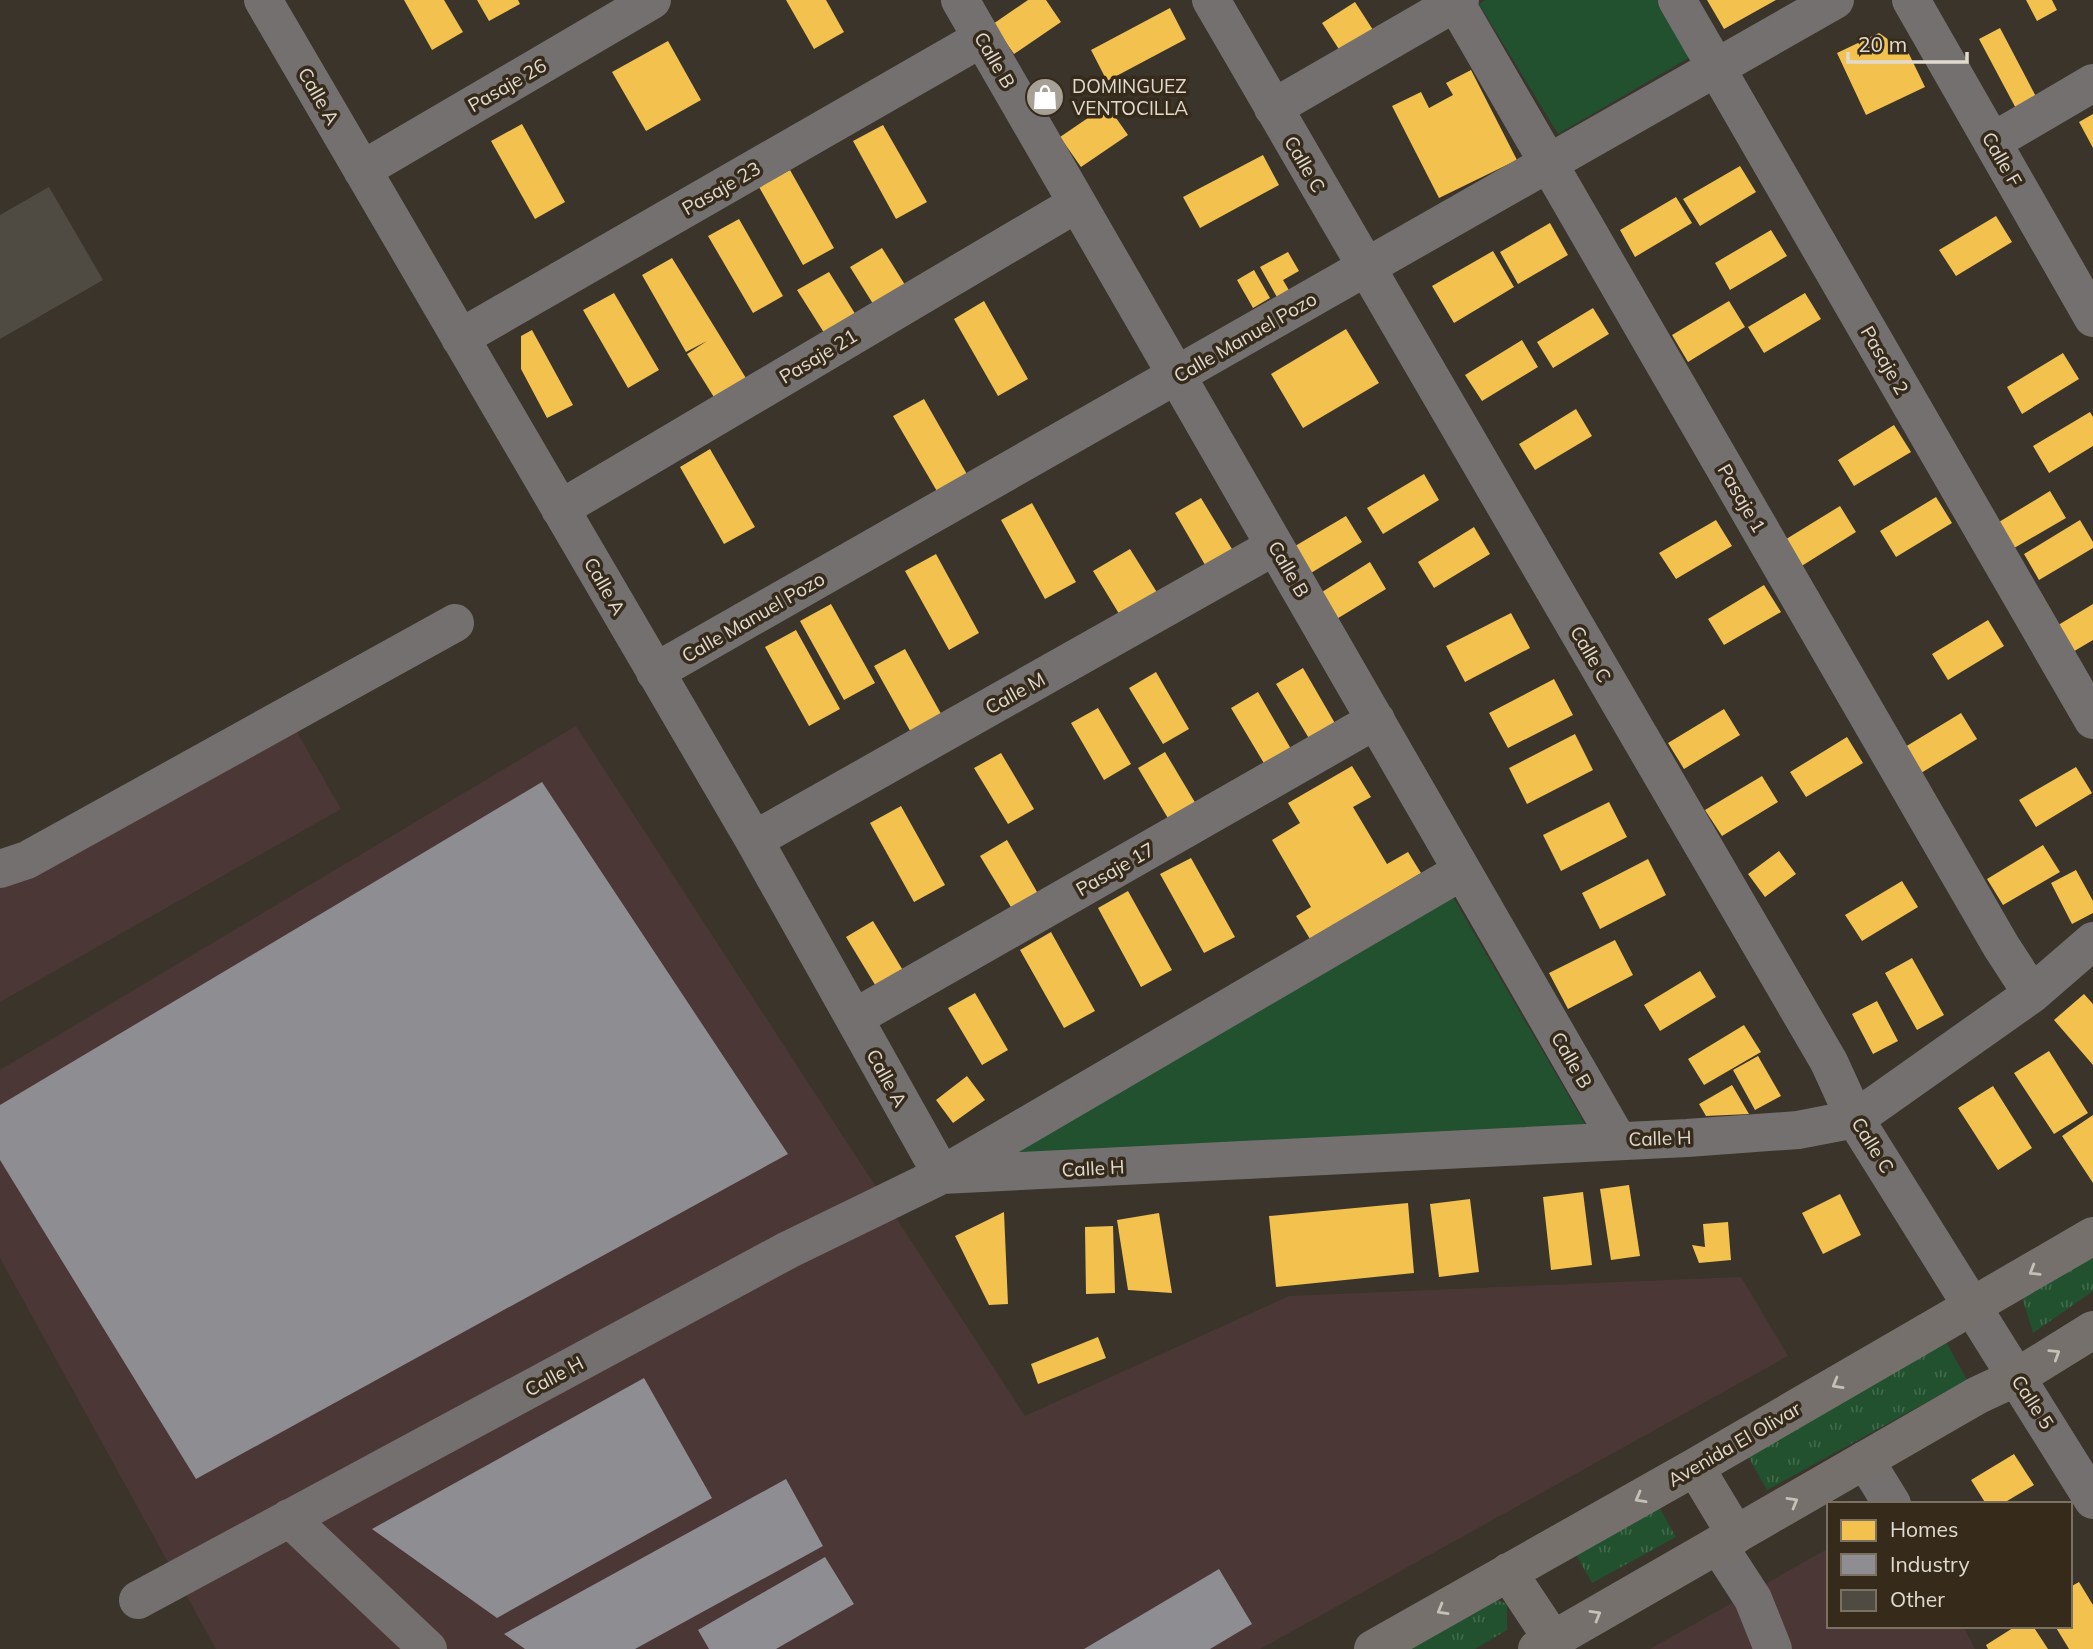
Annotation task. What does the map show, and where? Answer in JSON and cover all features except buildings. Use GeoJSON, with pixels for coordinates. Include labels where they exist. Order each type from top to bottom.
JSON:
{"type":"FeatureCollection","features":[{"type":"Feature","properties":{"kind":"main road","name":"Avenida El Olivar"},"geometry":{"type":"LineString","coordinates":[[1373,1649],[1695,1467],[2093,1236]]}},
{"type":"Feature","properties":{"kind":"main road"},"geometry":{"type":"LineString","coordinates":[[1508,1572],[1545,1644],[1978,1395],[2017,1377],[2093,1330]]}},
{"type":"Feature","properties":{"kind":"main road"},"geometry":{"type":"LineString","coordinates":[[1695,1467],[1727,1540]]}},
{"type":"Feature","properties":{"kind":"street","name":"Pasaje 26"},"geometry":{"type":"LineString","coordinates":[[362,170],[652,0]]}},
{"type":"Feature","properties":{"kind":"street","name":"Calle B"},"geometry":{"type":"LineString","coordinates":[[960,0],[1617,1139]]}},
{"type":"Feature","properties":{"kind":"street","name":"Calle C"},"geometry":{"type":"LineString","coordinates":[[1211,0],[1829,1062],[1855,1119],[1971,1306]]}},
{"type":"Feature","properties":{"kind":"street","name":"Pasaje 2"},"geometry":{"type":"LineString","coordinates":[[1677,0],[2093,720]]}},
{"type":"Feature","properties":{"kind":"street","name":"Calle Manuel Pozo"},"geometry":{"type":"LineString","coordinates":[[655,673],[1835,0]]}},
{"type":"Feature","properties":{"kind":"street","name":"Calle F"},"geometry":{"type":"LineString","coordinates":[[1911,0],[2090,307]]}},
{"type":"Feature","properties":{"kind":"street","name":"Calle A"},"geometry":{"type":"LineString","coordinates":[[266,1],[754,840],[942,1175]]}},
{"type":"Feature","properties":{"kind":"street"},"geometry":{"type":"LineString","coordinates":[[1273,108],[1457,1]]}},
{"type":"Feature","properties":{"kind":"street","name":"Pasaje 1"},"geometry":{"type":"LineString","coordinates":[[1457,1],[1548,164],[2001,946],[2032,994]]}},
{"type":"Feature","properties":{"kind":"street","name":"Pasaje 23"},"geometry":{"type":"LineString","coordinates":[[460,338],[982,38]]}},
{"type":"Feature","properties":{"kind":"street"},"geometry":{"type":"LineString","coordinates":[[1992,142],[2093,83]]}},
{"type":"Feature","properties":{"kind":"street","name":"Pasaje 21"},"geometry":{"type":"LineString","coordinates":[[560,509],[1076,204]]}},
{"type":"Feature","properties":{"kind":"street","name":"Calle M"},"geometry":{"type":"LineString","coordinates":[[754,840],[1275,546]]}},
{"type":"Feature","properties":{"kind":"street"},"geometry":{"type":"LineString","coordinates":[[0,869],[27,860],[455,623]]}},
{"type":"Feature","properties":{"kind":"street","name":"Pasaje 17"},"geometry":{"type":"LineString","coordinates":[[854,1018],[1376,720]]}},
{"type":"Feature","properties":{"kind":"street"},"geometry":{"type":"LineString","coordinates":[[942,1175],[1462,871]]}},
{"type":"Feature","properties":{"kind":"street","name":"Calle H"},"geometry":{"type":"LineString","coordinates":[[138,1600],[788,1250],[942,1175],[1798,1130],[1855,1119],[2032,994],[2093,941]]}},
{"type":"Feature","properties":{"kind":"street","name":"Calle 5"},"geometry":{"type":"LineString","coordinates":[[1971,1306],[2093,1500]]}},
{"type":"Feature","properties":{"kind":"street"},"geometry":{"type":"LineString","coordinates":[[1865,1460],[1891,1502]]}},
{"type":"Feature","properties":{"kind":"street"},"geometry":{"type":"LineString","coordinates":[[289,1518],[428,1649]]}},
{"type":"Feature","properties":{"kind":"street"},"geometry":{"type":"LineString","coordinates":[[1727,1540],[1773,1649]]}},
{"type":"Feature","properties":{"kind":"shaded area"},"geometry":{"type":"Polygon","coordinates":[[[290,720],[341,809],[0,1002],[0,884],[290,720]]]}},
{"type":"Feature","properties":{"kind":"shaded area"},"geometry":{"type":"Polygon","coordinates":[[[576,726],[1025,1416],[1289,1296],[1741,1277],[1788,1356],[1260,1649],[216,1649],[0,1258],[0,1070],[576,726]]]}},
{"type":"Feature","properties":{"kind":"shaded area"},"geometry":{"type":"Polygon","coordinates":[[[1827,1549],[1827,1628],[1964,1628],[1975,1649],[1650,1649],[1827,1549]]]}},
{"type":"Feature","properties":{"kind":"green space"},"geometry":{"type":"Polygon","coordinates":[[[1485,0],[1667,0],[1699,52],[1558,134],[1479,4],[1485,0]]]}},
{"type":"Feature","properties":{"kind":"green space"},"geometry":{"type":"Polygon","coordinates":[[[1449,890],[1585,1124],[1578,1131],[978,1161],[1449,890]]]}},
{"type":"Feature","properties":{"kind":"green space"},"geometry":{"type":"Polygon","coordinates":[[[2093,1237],[2093,1291],[2033,1333],[2021,1294],[2093,1237]]]}},
{"type":"Feature","properties":{"kind":"green space"},"geometry":{"type":"Polygon","coordinates":[[[1945,1340],[1967,1380],[1767,1490],[1745,1451],[1945,1340]]]}},
{"type":"Feature","properties":{"kind":"green space"},"geometry":{"type":"Polygon","coordinates":[[[1658,1505],[1676,1537],[1592,1583],[1574,1551],[1658,1505]]]}},
{"type":"Feature","properties":{"kind":"green space"},"geometry":{"type":"Polygon","coordinates":[[[1480,1593],[1507,1604],[1507,1630],[1475,1649],[1396,1649],[1480,1593]]]}},
{"type":"Feature","properties":{"kind":"place","name":"DOMINGUEZ VENTOCILLA"},"geometry":{"type":"Point","coordinates":[1045,97]}}]}
